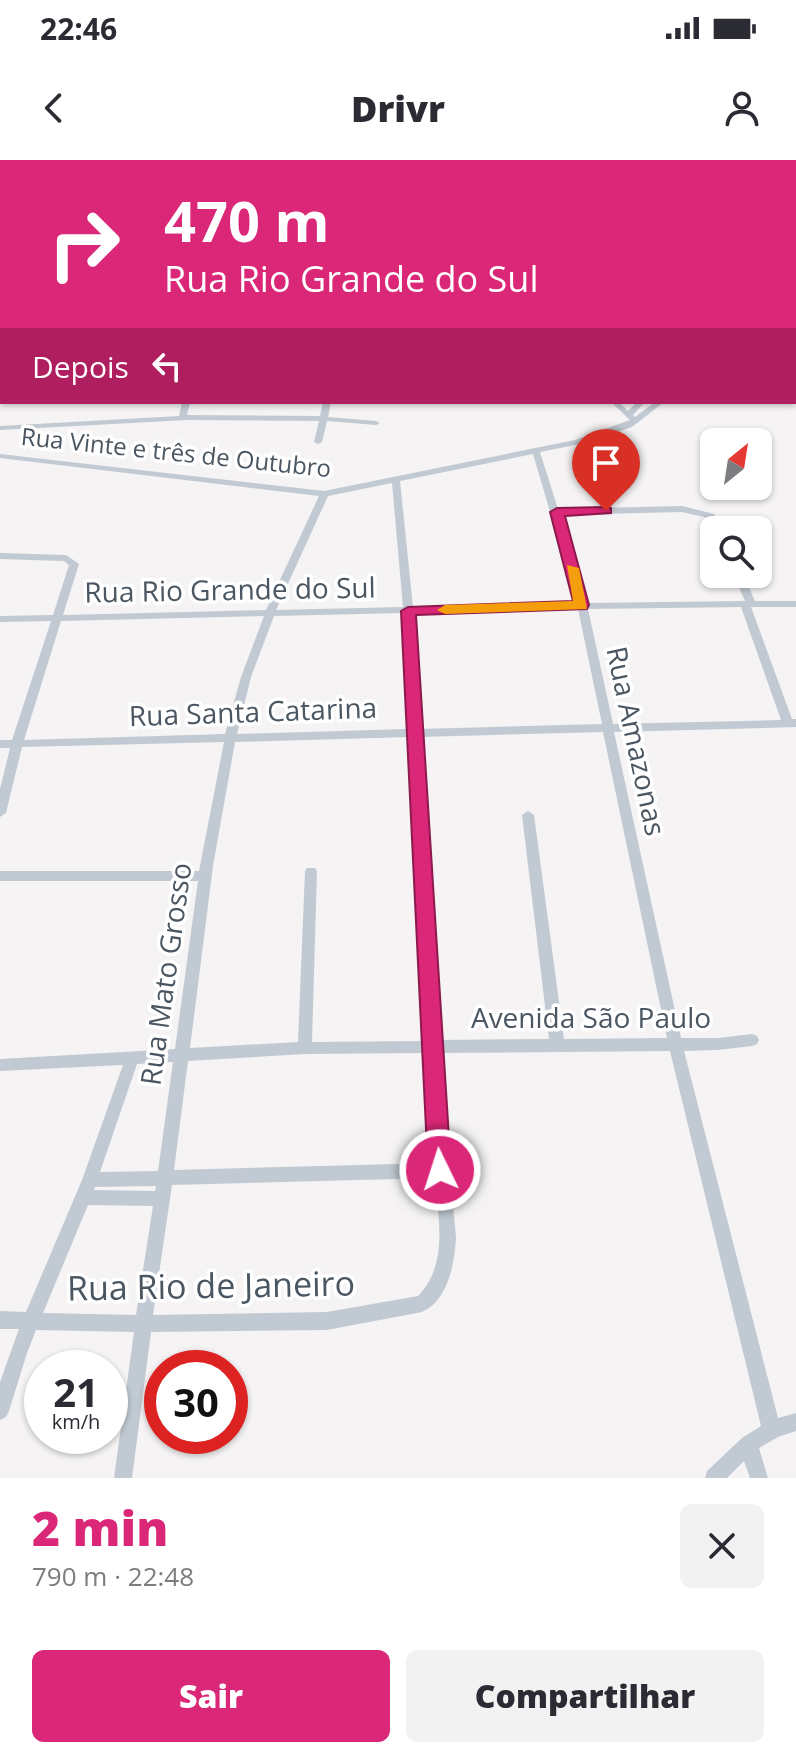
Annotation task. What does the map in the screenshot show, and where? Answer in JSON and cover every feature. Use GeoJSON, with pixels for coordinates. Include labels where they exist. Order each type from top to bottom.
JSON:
{"type":"FeatureCollection","features":[{"type":"Feature","properties":{"kind":"street"},"geometry":{"type":"LineString","coordinates":[[182,418],[186,404]]}},
{"type":"Feature","properties":{"kind":"street"},"geometry":{"type":"LineString","coordinates":[[318,442],[327,404]]}},
{"type":"Feature","properties":{"kind":"street"},"geometry":{"type":"LineString","coordinates":[[617,404],[632,418]]}},
{"type":"Feature","properties":{"kind":"street"},"geometry":{"type":"LineString","coordinates":[[632,418],[640,404]]}},
{"type":"Feature","properties":{"kind":"street"},"geometry":{"type":"LineString","coordinates":[[632,418],[656,404]]}},
{"type":"Feature","properties":{"kind":"street"},"geometry":{"type":"LineString","coordinates":[[0,428],[182,418],[324,418],[376,423]]}},
{"type":"Feature","properties":{"kind":"street","name":"Rua Vinte e três de Outubro"},"geometry":{"type":"LineString","coordinates":[[0,456],[324,494],[577,442],[632,418]]}},
{"type":"Feature","properties":{"kind":"street","name":"Rua Amazonas"},"geometry":{"type":"LineString","coordinates":[[536,451],[557,512],[582,605],[675,1043],[771,1428]]}},
{"type":"Feature","properties":{"kind":"street"},"geometry":{"type":"LineString","coordinates":[[90,1180],[440,1170],[430,1046],[408,611],[396,479]]}},
{"type":"Feature","properties":{"kind":"street","name":"Rua Mato Grosso"},"geometry":{"type":"LineString","coordinates":[[123,1478],[141,1324],[163,1199],[204,876],[229,736],[252,656],[324,494]]}},
{"type":"Feature","properties":{"kind":"street"},"geometry":{"type":"LineString","coordinates":[[557,512],[689,509],[711,516]]}},
{"type":"Feature","properties":{"kind":"street"},"geometry":{"type":"LineString","coordinates":[[0,556],[66,558],[74,564],[17,743],[0,813]]}},
{"type":"Feature","properties":{"kind":"street"},"geometry":{"type":"LineString","coordinates":[[743,588],[792,724]]}},
{"type":"Feature","properties":{"kind":"street","name":"Rua Rio Grande do Sul"},"geometry":{"type":"LineString","coordinates":[[0,619],[582,605],[796,604]]}},
{"type":"Feature","properties":{"kind":"street","name":"Rua Santa Catarina"},"geometry":{"type":"LineString","coordinates":[[0,744],[414,731],[792,724]]}},
{"type":"Feature","properties":{"kind":"street"},"geometry":{"type":"LineString","coordinates":[[528,815],[557,1043]]}},
{"type":"Feature","properties":{"kind":"street"},"geometry":{"type":"LineString","coordinates":[[305,1048],[311,871]]}},
{"type":"Feature","properties":{"kind":"street"},"geometry":{"type":"LineString","coordinates":[[0,876],[204,876]]}},
{"type":"Feature","properties":{"kind":"street","name":"Avenida São Paulo"},"geometry":{"type":"LineString","coordinates":[[0,1065],[131,1061],[305,1048],[752,1040]]}},
{"type":"Feature","properties":{"kind":"street"},"geometry":{"type":"LineString","coordinates":[[0,1411],[18,1353],[90,1180],[131,1061]]}},
{"type":"Feature","properties":{"kind":"street","name":"Rua Rio de Janeiro"},"geometry":{"type":"LineString","coordinates":[[0,1320],[141,1324],[327,1321],[422,1304],[439,1282],[448,1255],[440,1170]]}},
{"type":"Feature","properties":{"kind":"street"},"geometry":{"type":"LineString","coordinates":[[82,1197],[163,1199]]}},
{"type":"Feature","properties":{"kind":"street"},"geometry":{"type":"LineString","coordinates":[[714,1478],[748,1444],[771,1428],[796,1422]]}},
{"type":"Feature","properties":{"kind":"street"},"geometry":{"type":"LineString","coordinates":[[748,1444],[759,1478]]}},
{"type":"Feature","properties":{"kind":"slow traffic"},"geometry":{"type":"LineString","coordinates":[[445,610],[582,605],[572,568]]}},
{"type":"Feature","properties":{"kind":"route"},"geometry":{"type":"LineString","coordinates":[[440,1170],[430,1046],[408,611],[582,605],[557,512],[606,511]]}}]}
